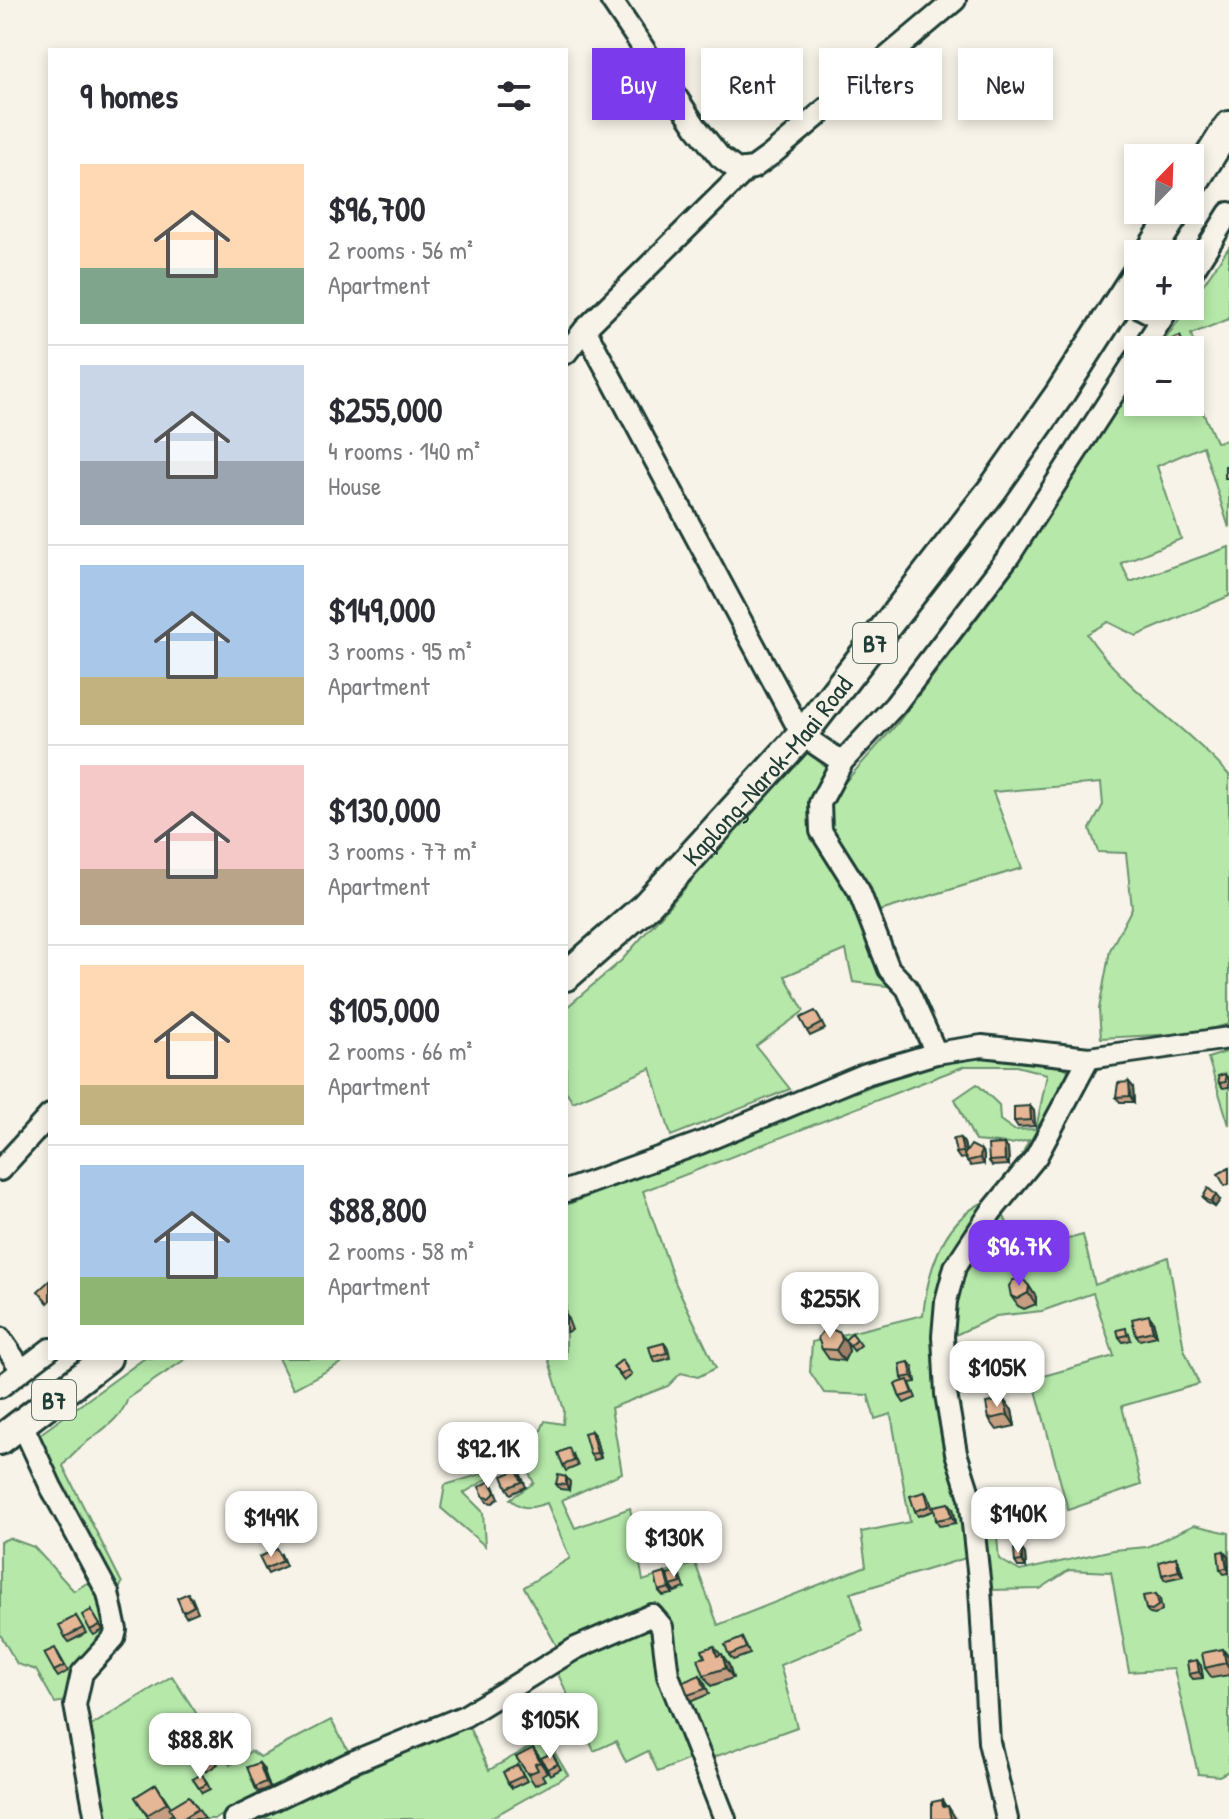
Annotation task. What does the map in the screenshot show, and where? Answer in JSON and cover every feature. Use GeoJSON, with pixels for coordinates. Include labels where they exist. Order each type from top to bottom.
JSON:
{"type":"FeatureCollection","features":[{"type":"Feature","properties":{"kind":"highway"},"geometry":{"type":"LineString","coordinates":[[1204,166],[1229,126]]}},
{"type":"Feature","properties":{"kind":"highway","name":"Kaplong-Narok-Maai Road"},"geometry":{"type":"LineString","coordinates":[[568,974],[646,906],[802,735],[992,490],[1124,295]]}},
{"type":"Feature","properties":{"kind":"highway","name":"B7"},"geometry":{"type":"LineString","coordinates":[[11,1432],[104,1360]]}},
{"type":"Feature","properties":{"kind":"street"},"geometry":{"type":"LineString","coordinates":[[611,0],[704,137],[729,164],[737,170],[746,170]]}},
{"type":"Feature","properties":{"kind":"street"},"geometry":{"type":"LineString","coordinates":[[568,350],[585,329],[746,170],[771,155],[955,0]]}},
{"type":"Feature","properties":{"kind":"street"},"geometry":{"type":"LineString","coordinates":[[1204,253],[1229,213]]}},
{"type":"Feature","properties":{"kind":"street"},"geometry":{"type":"LineString","coordinates":[[585,329],[802,735],[842,762]]}},
{"type":"Feature","properties":{"kind":"street"},"geometry":{"type":"LineString","coordinates":[[936,1053],[907,988],[889,969],[859,891],[821,831],[820,803],[842,762],[895,705],[1009,556],[1124,378]]}},
{"type":"Feature","properties":{"kind":"street"},"geometry":{"type":"LineString","coordinates":[[568,1190],[700,1143],[866,1074],[936,1053],[982,1046],[1089,1058],[1229,1038]]}},
{"type":"Feature","properties":{"kind":"street"},"geometry":{"type":"LineString","coordinates":[[1007,1819],[989,1742],[980,1588],[970,1497],[956,1453],[946,1394],[943,1336],[946,1301],[955,1267],[991,1212],[1036,1157],[1089,1058]]}},
{"type":"Feature","properties":{"kind":"street"},"geometry":{"type":"LineString","coordinates":[[0,1170],[48,1117]]}},
{"type":"Feature","properties":{"kind":"street"},"geometry":{"type":"LineString","coordinates":[[0,1338],[22,1370]]}},
{"type":"Feature","properties":{"kind":"street"},"geometry":{"type":"LineString","coordinates":[[0,1387],[48,1350]]}},
{"type":"Feature","properties":{"kind":"street"},"geometry":{"type":"LineString","coordinates":[[11,1432],[51,1487],[108,1593],[113,1611],[114,1638],[82,1673],[75,1705],[96,1819]]}},
{"type":"Feature","properties":{"kind":"street"},"geometry":{"type":"LineString","coordinates":[[234,1819],[350,1763],[465,1716],[576,1648],[652,1615],[662,1627],[668,1675],[725,1819]]}},
{"type":"Feature","properties":{"kind":"green space"},"geometry":{"type":"Polygon","coordinates":[[[1229,247],[1229,319],[1192,336],[1168,336],[1179,320],[1204,320],[1204,283],[1229,247]]]}},
{"type":"Feature","properties":{"kind":"green space"},"geometry":{"type":"Polygon","coordinates":[[[1124,399],[1124,416],[1204,415],[1216,442],[1229,440],[1229,528],[1203,446],[1157,466],[1181,539],[1121,563],[1130,582],[1229,547],[1229,596],[1136,636],[1108,622],[1087,634],[1119,673],[1229,775],[1229,1024],[1196,1033],[1101,1038],[1099,1009],[1110,950],[1132,908],[1126,853],[1098,852],[1090,829],[1103,805],[1101,783],[993,792],[1022,868],[880,911],[828,830],[829,807],[845,782],[896,725],[1011,573],[1124,399]]]}},
{"type":"Feature","properties":{"kind":"green space"},"geometry":{"type":"Polygon","coordinates":[[[805,751],[829,769],[813,837],[856,908],[873,961],[895,987],[853,982],[846,950],[785,976],[804,1011],[756,1046],[790,1089],[671,1136],[651,1068],[573,1102],[568,1094],[568,1006],[622,960],[805,751]]]}},
{"type":"Feature","properties":{"kind":"green space"},"geometry":{"type":"Polygon","coordinates":[[[1229,1051],[1229,1125],[1208,1058],[1229,1051]]]}},
{"type":"Feature","properties":{"kind":"green space"},"geometry":{"type":"Polygon","coordinates":[[[1009,1052],[1050,1060],[1068,1070],[1063,1095],[1007,1185],[1029,1140],[1011,1144],[975,1141],[955,1099],[977,1084],[999,1105],[1000,1120],[1014,1130],[1036,1129],[1047,1074],[1016,1066],[965,1066],[643,1191],[674,1280],[716,1368],[698,1377],[681,1373],[668,1386],[611,1408],[622,1473],[562,1500],[575,1528],[630,1508],[643,1581],[695,1563],[718,1625],[866,1566],[861,1532],[910,1522],[891,1414],[875,1419],[868,1395],[824,1393],[810,1372],[812,1342],[923,1315],[929,1280],[941,1246],[961,1218],[991,1199],[959,1240],[945,1270],[938,1392],[969,1557],[851,1593],[863,1631],[780,1665],[797,1727],[706,1760],[673,1672],[670,1621],[559,1650],[524,1587],[570,1558],[547,1503],[527,1507],[510,1499],[534,1483],[528,1471],[504,1469],[464,1493],[483,1512],[485,1546],[441,1508],[445,1485],[485,1473],[499,1445],[531,1453],[545,1421],[563,1424],[564,1410],[549,1360],[568,1360],[568,1204],[941,1059],[1009,1052]]]}},
{"type":"Feature","properties":{"kind":"green space"},"geometry":{"type":"Polygon","coordinates":[[[1002,1212],[1020,1252],[1083,1235],[1095,1285],[1168,1257],[1184,1349],[1199,1384],[1122,1406],[1141,1485],[1068,1510],[1033,1379],[1114,1356],[1093,1293],[1042,1311],[996,1316],[949,1338],[958,1275],[1002,1212]]]}},
{"type":"Feature","properties":{"kind":"green space"},"geometry":{"type":"Polygon","coordinates":[[[142,1360],[184,1360],[128,1398],[108,1426],[79,1448],[63,1466],[122,1583],[115,1598],[36,1437],[142,1360]]]}},
{"type":"Feature","properties":{"kind":"green space"},"geometry":{"type":"Polygon","coordinates":[[[279,1360],[347,1360],[293,1389],[279,1360]]]}},
{"type":"Feature","properties":{"kind":"green space"},"geometry":{"type":"Polygon","coordinates":[[[982,1522],[996,1526],[999,1559],[1020,1571],[1113,1550],[1147,1547],[1194,1525],[1229,1533],[1229,1771],[1219,1776],[1198,1774],[1174,1669],[1129,1672],[1111,1572],[1069,1570],[1040,1589],[990,1590],[982,1522]]]}},
{"type":"Feature","properties":{"kind":"green space"},"geometry":{"type":"Polygon","coordinates":[[[9,1538],[34,1547],[74,1591],[92,1580],[108,1612],[107,1632],[72,1673],[67,1701],[55,1703],[36,1670],[17,1664],[0,1634],[0,1542],[9,1538]]]}},
{"type":"Feature","properties":{"kind":"green space"},"geometry":{"type":"Polygon","coordinates":[[[636,1625],[646,1625],[654,1634],[692,1758],[658,1772],[648,1751],[626,1762],[616,1741],[594,1751],[557,1672],[636,1625]]]}},
{"type":"Feature","properties":{"kind":"green space"},"geometry":{"type":"Polygon","coordinates":[[[172,1676],[230,1765],[251,1751],[260,1757],[331,1720],[349,1752],[215,1819],[105,1819],[91,1726],[172,1676]]]}},
{"type":"Feature","properties":{"kind":"green space"},"geometry":{"type":"Polygon","coordinates":[[[468,1725],[489,1770],[546,1738],[568,1775],[489,1819],[255,1819],[468,1725]]]}},
{"type":"Feature","properties":{"kind":"building"},"geometry":{"type":"Polygon","coordinates":[[[1225,466],[1229,466],[1229,478],[1225,478],[1225,466]]]}},
{"type":"Feature","properties":{"kind":"building"},"geometry":{"type":"Polygon","coordinates":[[[815,1011],[822,1023],[807,1031],[800,1018],[815,1011]]]}},
{"type":"Feature","properties":{"kind":"building"},"geometry":{"type":"Polygon","coordinates":[[[1225,1074],[1226,1082],[1219,1083],[1218,1076],[1225,1074]]]}},
{"type":"Feature","properties":{"kind":"building"},"geometry":{"type":"Polygon","coordinates":[[[1129,1082],[1130,1096],[1116,1097],[1118,1083],[1129,1082]]]}},
{"type":"Feature","properties":{"kind":"building"},"geometry":{"type":"Polygon","coordinates":[[[1030,1106],[1031,1120],[1014,1121],[1014,1107],[1030,1106]]]}},
{"type":"Feature","properties":{"kind":"building"},"geometry":{"type":"Polygon","coordinates":[[[960,1138],[963,1152],[956,1153],[953,1139],[960,1138]]]}},
{"type":"Feature","properties":{"kind":"building"},"geometry":{"type":"Polygon","coordinates":[[[1004,1144],[1005,1160],[989,1161],[988,1145],[1004,1144]]]}},
{"type":"Feature","properties":{"kind":"building"},"geometry":{"type":"Polygon","coordinates":[[[971,1145],[981,1150],[980,1158],[967,1161],[964,1155],[971,1145]]]}},
{"type":"Feature","properties":{"kind":"building"},"geometry":{"type":"Polygon","coordinates":[[[1229,1168],[1229,1184],[1225,1186],[1218,1174],[1229,1168]]]}},
{"type":"Feature","properties":{"kind":"building"},"geometry":{"type":"Polygon","coordinates":[[[1208,1188],[1216,1195],[1211,1202],[1203,1197],[1208,1188]]]}},
{"type":"Feature","properties":{"kind":"building"},"geometry":{"type":"Polygon","coordinates":[[[1023,1279],[1029,1286],[1028,1293],[1017,1299],[1011,1296],[1009,1286],[1013,1280],[1023,1279]]]}},
{"type":"Feature","properties":{"kind":"building"},"geometry":{"type":"Polygon","coordinates":[[[48,1282],[48,1303],[38,1291],[48,1282]]]}},
{"type":"Feature","properties":{"kind":"building"},"geometry":{"type":"Polygon","coordinates":[[[1149,1315],[1153,1331],[1136,1335],[1132,1319],[1149,1315]]]}},
{"type":"Feature","properties":{"kind":"building"},"geometry":{"type":"Polygon","coordinates":[[[829,1328],[840,1333],[842,1340],[836,1350],[822,1349],[818,1338],[829,1328]]]}},
{"type":"Feature","properties":{"kind":"building"},"geometry":{"type":"Polygon","coordinates":[[[1126,1328],[1127,1335],[1119,1337],[1117,1330],[1126,1328]]]}},
{"type":"Feature","properties":{"kind":"building"},"geometry":{"type":"Polygon","coordinates":[[[852,1333],[857,1340],[850,1346],[845,1340],[852,1333]]]}},
{"type":"Feature","properties":{"kind":"building"},"geometry":{"type":"Polygon","coordinates":[[[664,1343],[667,1353],[652,1357],[649,1347],[664,1343]]]}},
{"type":"Feature","properties":{"kind":"building"},"geometry":{"type":"Polygon","coordinates":[[[622,1360],[628,1370],[621,1375],[613,1367],[622,1360]]]}},
{"type":"Feature","properties":{"kind":"building"},"geometry":{"type":"Polygon","coordinates":[[[909,1362],[912,1376],[902,1378],[900,1364],[909,1362]]]}},
{"type":"Feature","properties":{"kind":"building"},"geometry":{"type":"Polygon","coordinates":[[[908,1380],[913,1393],[900,1397],[895,1384],[908,1380]]]}},
{"type":"Feature","properties":{"kind":"building"},"geometry":{"type":"Polygon","coordinates":[[[1004,1400],[1008,1415],[989,1419],[986,1403],[1004,1400]]]}},
{"type":"Feature","properties":{"kind":"building"},"geometry":{"type":"Polygon","coordinates":[[[591,1431],[597,1453],[590,1454],[584,1433],[591,1431]]]}},
{"type":"Feature","properties":{"kind":"building"},"geometry":{"type":"Polygon","coordinates":[[[569,1448],[574,1461],[563,1465],[558,1453],[569,1448]]]}},
{"type":"Feature","properties":{"kind":"building"},"geometry":{"type":"Polygon","coordinates":[[[517,1470],[522,1482],[507,1488],[502,1476],[517,1470]]]}},
{"type":"Feature","properties":{"kind":"building"},"geometry":{"type":"Polygon","coordinates":[[[558,1475],[566,1477],[566,1485],[556,1484],[558,1475]]]}},
{"type":"Feature","properties":{"kind":"building"},"geometry":{"type":"Polygon","coordinates":[[[490,1481],[496,1492],[490,1498],[484,1497],[479,1487],[490,1481]]]}},
{"type":"Feature","properties":{"kind":"building"},"geometry":{"type":"Polygon","coordinates":[[[925,1492],[929,1506],[915,1511],[910,1496],[925,1492]]]}},
{"type":"Feature","properties":{"kind":"building"},"geometry":{"type":"Polygon","coordinates":[[[949,1503],[952,1517],[936,1520],[934,1506],[949,1503]]]}},
{"type":"Feature","properties":{"kind":"building"},"geometry":{"type":"Polygon","coordinates":[[[1021,1548],[1022,1561],[1015,1562],[1014,1549],[1021,1548]]]}},
{"type":"Feature","properties":{"kind":"building"},"geometry":{"type":"Polygon","coordinates":[[[277,1549],[283,1561],[265,1569],[259,1557],[277,1549]]]}},
{"type":"Feature","properties":{"kind":"building"},"geometry":{"type":"Polygon","coordinates":[[[1224,1551],[1227,1568],[1220,1569],[1218,1552],[1224,1551]]]}},
{"type":"Feature","properties":{"kind":"building"},"geometry":{"type":"Polygon","coordinates":[[[1176,1557],[1179,1571],[1162,1575],[1159,1562],[1176,1557]]]}},
{"type":"Feature","properties":{"kind":"building"},"geometry":{"type":"Polygon","coordinates":[[[678,1572],[681,1583],[671,1586],[668,1575],[678,1572]]]}},
{"type":"Feature","properties":{"kind":"building"},"geometry":{"type":"Polygon","coordinates":[[[665,1573],[669,1588],[659,1591],[655,1576],[665,1573]]]}},
{"type":"Feature","properties":{"kind":"building"},"geometry":{"type":"Polygon","coordinates":[[[188,1593],[194,1606],[183,1612],[177,1598],[188,1593]]]}},
{"type":"Feature","properties":{"kind":"building"},"geometry":{"type":"Polygon","coordinates":[[[1156,1594],[1159,1605],[1152,1610],[1146,1609],[1143,1596],[1156,1594]]]}},
{"type":"Feature","properties":{"kind":"building"},"geometry":{"type":"Polygon","coordinates":[[[91,1610],[100,1625],[90,1630],[82,1615],[91,1610]]]}},
{"type":"Feature","properties":{"kind":"building"},"geometry":{"type":"Polygon","coordinates":[[[76,1616],[83,1628],[65,1637],[59,1625],[76,1616]]]}},
{"type":"Feature","properties":{"kind":"building"},"geometry":{"type":"Polygon","coordinates":[[[742,1638],[746,1648],[729,1655],[725,1645],[742,1638]]]}},
{"type":"Feature","properties":{"kind":"building"},"geometry":{"type":"Polygon","coordinates":[[[714,1646],[717,1656],[722,1654],[726,1668],[704,1675],[698,1659],[705,1657],[702,1650],[714,1646]]]}},
{"type":"Feature","properties":{"kind":"building"},"geometry":{"type":"Polygon","coordinates":[[[55,1648],[64,1666],[54,1671],[44,1653],[55,1648]]]}},
{"type":"Feature","properties":{"kind":"building"},"geometry":{"type":"Polygon","coordinates":[[[1223,1649],[1226,1663],[1205,1668],[1202,1653],[1223,1649]]]}},
{"type":"Feature","properties":{"kind":"building"},"geometry":{"type":"Polygon","coordinates":[[[1197,1660],[1199,1672],[1189,1674],[1187,1662],[1197,1660]]]}},
{"type":"Feature","properties":{"kind":"building"},"geometry":{"type":"Polygon","coordinates":[[[700,1675],[705,1689],[688,1695],[683,1682],[700,1675]]]}},
{"type":"Feature","properties":{"kind":"building"},"geometry":{"type":"Polygon","coordinates":[[[533,1748],[540,1762],[535,1764],[538,1770],[528,1774],[516,1757],[533,1748]]]}},
{"type":"Feature","properties":{"kind":"building"},"geometry":{"type":"Polygon","coordinates":[[[208,1750],[214,1759],[202,1767],[196,1758],[208,1750]]]}},
{"type":"Feature","properties":{"kind":"building"},"geometry":{"type":"Polygon","coordinates":[[[552,1753],[558,1764],[547,1769],[541,1758],[552,1753]]]}},
{"type":"Feature","properties":{"kind":"building"},"geometry":{"type":"Polygon","coordinates":[[[259,1763],[266,1782],[255,1787],[247,1767],[259,1763]]]}},
{"type":"Feature","properties":{"kind":"building"},"geometry":{"type":"Polygon","coordinates":[[[518,1765],[523,1776],[508,1783],[503,1772],[518,1765]]]}},
{"type":"Feature","properties":{"kind":"building"},"geometry":{"type":"Polygon","coordinates":[[[202,1774],[207,1784],[199,1788],[193,1779],[202,1774]]]}},
{"type":"Feature","properties":{"kind":"building"},"geometry":{"type":"Polygon","coordinates":[[[156,1784],[167,1803],[147,1815],[135,1797],[156,1784]]]}},
{"type":"Feature","properties":{"kind":"building"},"geometry":{"type":"Polygon","coordinates":[[[189,1796],[198,1809],[182,1819],[176,1819],[169,1808],[189,1796]]]}},
{"type":"Feature","properties":{"kind":"building"},"geometry":{"type":"Polygon","coordinates":[[[942,1800],[943,1807],[948,1806],[951,1819],[932,1819],[932,1802],[942,1800]]]}}]}
